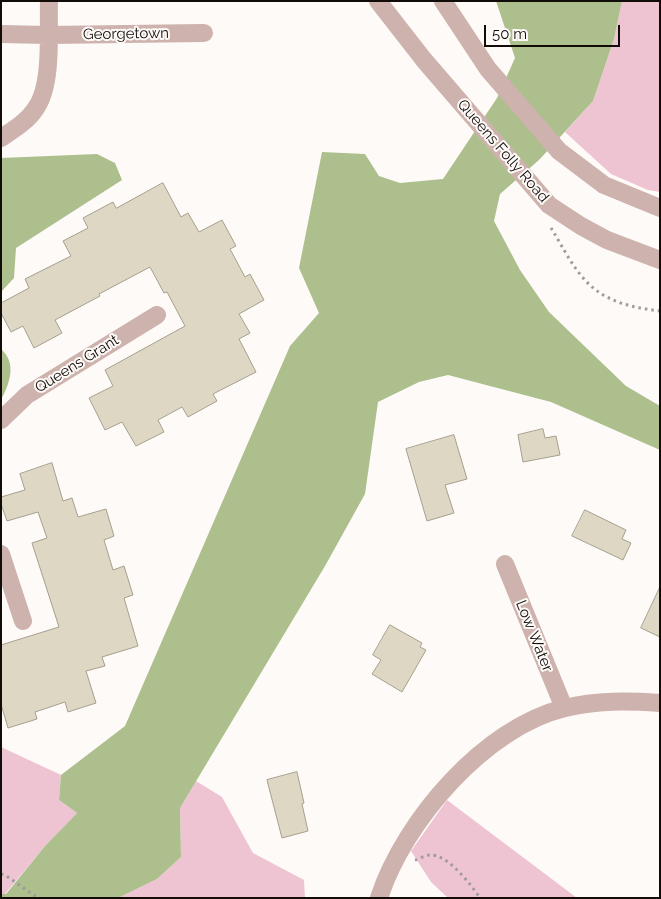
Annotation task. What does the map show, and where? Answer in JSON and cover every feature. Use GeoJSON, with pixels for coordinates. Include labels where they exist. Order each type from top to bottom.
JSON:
{"type":"FeatureCollection","features":[{"type":"Feature","properties":{"kind":"street"},"geometry":{"type":"LineString","coordinates":[[1,138],[18,127],[37,108],[43,90],[49,59],[49,1]]}},
{"type":"Feature","properties":{"kind":"street","name":"Queens Folly Road"},"geometry":{"type":"LineString","coordinates":[[378,1],[424,60],[549,205],[607,240],[660,260]]}},
{"type":"Feature","properties":{"kind":"street"},"geometry":{"type":"LineString","coordinates":[[443,1],[488,70],[559,151],[604,185],[660,208]]}},
{"type":"Feature","properties":{"kind":"street","name":"Georgetown"},"geometry":{"type":"LineString","coordinates":[[1,34],[204,33]]}},
{"type":"Feature","properties":{"kind":"street","name":"Queens Grant"},"geometry":{"type":"LineString","coordinates":[[1,420],[27,395],[157,315]]}},
{"type":"Feature","properties":{"kind":"street"},"geometry":{"type":"LineString","coordinates":[[1,554],[23,621]]}},
{"type":"Feature","properties":{"kind":"street","name":"Low Water"},"geometry":{"type":"LineString","coordinates":[[505,564],[564,708]]}},
{"type":"Feature","properties":{"kind":"street"},"geometry":{"type":"LineString","coordinates":[[380,898],[388,877],[413,830],[441,793],[463,769],[495,741],[545,714],[564,708],[621,701],[660,703]]}},
{"type":"Feature","properties":{"kind":"path"},"geometry":{"type":"LineString","coordinates":[[544,223],[550,228],[591,286],[614,300],[635,308],[660,311]]}},
{"type":"Feature","properties":{"kind":"path"},"geometry":{"type":"LineString","coordinates":[[388,877],[414,860],[430,855],[442,859],[454,867],[464,876],[480,898]]}},
{"type":"Feature","properties":{"kind":"path"},"geometry":{"type":"LineString","coordinates":[[3,874],[38,898]]}},
{"type":"Feature","properties":{"kind":"shaded area"},"geometry":{"type":"Polygon","coordinates":[[[496,1],[622,1],[614,39],[593,101],[539,160],[500,194],[494,221],[520,270],[549,312],[626,386],[660,406],[660,450],[551,402],[448,375],[419,382],[378,402],[365,494],[325,566],[180,808],[181,857],[157,879],[118,898],[1,898],[1,894],[6,894],[45,846],[77,813],[59,800],[61,775],[125,726],[290,346],[319,313],[299,268],[322,152],[365,154],[379,176],[400,183],[443,179],[497,98],[515,58],[496,1]]]}},
{"type":"Feature","properties":{"kind":"shaded area"},"geometry":{"type":"Polygon","coordinates":[[[622,1],[660,1],[660,192],[648,190],[611,174],[565,132],[593,101],[614,39],[622,1]]]}},
{"type":"Feature","properties":{"kind":"shaded area"},"geometry":{"type":"Polygon","coordinates":[[[97,154],[115,163],[122,180],[16,248],[14,278],[1,292],[1,158],[97,154]]]}},
{"type":"Feature","properties":{"kind":"shaded area"},"geometry":{"type":"Polygon","coordinates":[[[1,349],[9,360],[10,373],[7,387],[1,400],[1,349]]]}},
{"type":"Feature","properties":{"kind":"shaded area"},"geometry":{"type":"Polygon","coordinates":[[[1,747],[61,775],[59,800],[77,813],[45,846],[5,894],[1,894],[1,747]]]}},
{"type":"Feature","properties":{"kind":"shaded area"},"geometry":{"type":"Polygon","coordinates":[[[196,781],[222,797],[253,853],[304,880],[305,898],[118,898],[157,879],[181,857],[180,808],[196,781]]]}},
{"type":"Feature","properties":{"kind":"shaded area"},"geometry":{"type":"Polygon","coordinates":[[[447,800],[577,898],[448,898],[431,882],[411,851],[447,800]]]}},
{"type":"Feature","properties":{"kind":"building"},"geometry":{"type":"Polygon","coordinates":[[[163,183],[181,217],[188,213],[199,232],[222,220],[236,246],[230,249],[245,277],[250,274],[264,300],[239,314],[250,333],[239,339],[256,372],[213,394],[217,401],[188,417],[182,407],[158,420],[164,432],[136,446],[122,422],[105,430],[89,398],[113,386],[105,370],[185,326],[167,292],[164,293],[150,267],[55,320],[62,333],[34,348],[23,326],[11,332],[1,313],[1,303],[29,288],[25,279],[71,256],[63,241],[88,228],[83,218],[113,202],[116,208],[163,183]]]}},
{"type":"Feature","properties":{"kind":"building"},"geometry":{"type":"Polygon","coordinates":[[[543,429],[545,438],[556,436],[560,455],[523,462],[518,435],[543,429]]]}},
{"type":"Feature","properties":{"kind":"building"},"geometry":{"type":"Polygon","coordinates":[[[454,435],[467,479],[445,485],[454,513],[427,521],[406,449],[454,435]]]}},
{"type":"Feature","properties":{"kind":"building"},"geometry":{"type":"Polygon","coordinates":[[[52,463],[63,501],[72,498],[78,517],[106,509],[114,536],[104,540],[113,570],[124,566],[133,595],[124,598],[138,646],[102,657],[105,666],[86,671],[96,703],[68,712],[65,702],[35,712],[37,719],[8,728],[1,704],[1,645],[59,627],[32,543],[47,538],[38,512],[7,521],[1,504],[1,497],[25,490],[20,474],[52,463]]]}},
{"type":"Feature","properties":{"kind":"building"},"geometry":{"type":"Polygon","coordinates":[[[585,510],[626,530],[622,539],[631,543],[623,560],[572,536],[585,510]]]}},
{"type":"Feature","properties":{"kind":"building"},"geometry":{"type":"Polygon","coordinates":[[[660,587],[660,637],[641,628],[660,587]]]}},
{"type":"Feature","properties":{"kind":"building"},"geometry":{"type":"Polygon","coordinates":[[[390,625],[422,643],[420,647],[426,650],[402,692],[372,674],[381,660],[373,655],[390,625]]]}},
{"type":"Feature","properties":{"kind":"building"},"geometry":{"type":"Polygon","coordinates":[[[297,772],[308,831],[282,838],[267,780],[297,772]]]}}]}
